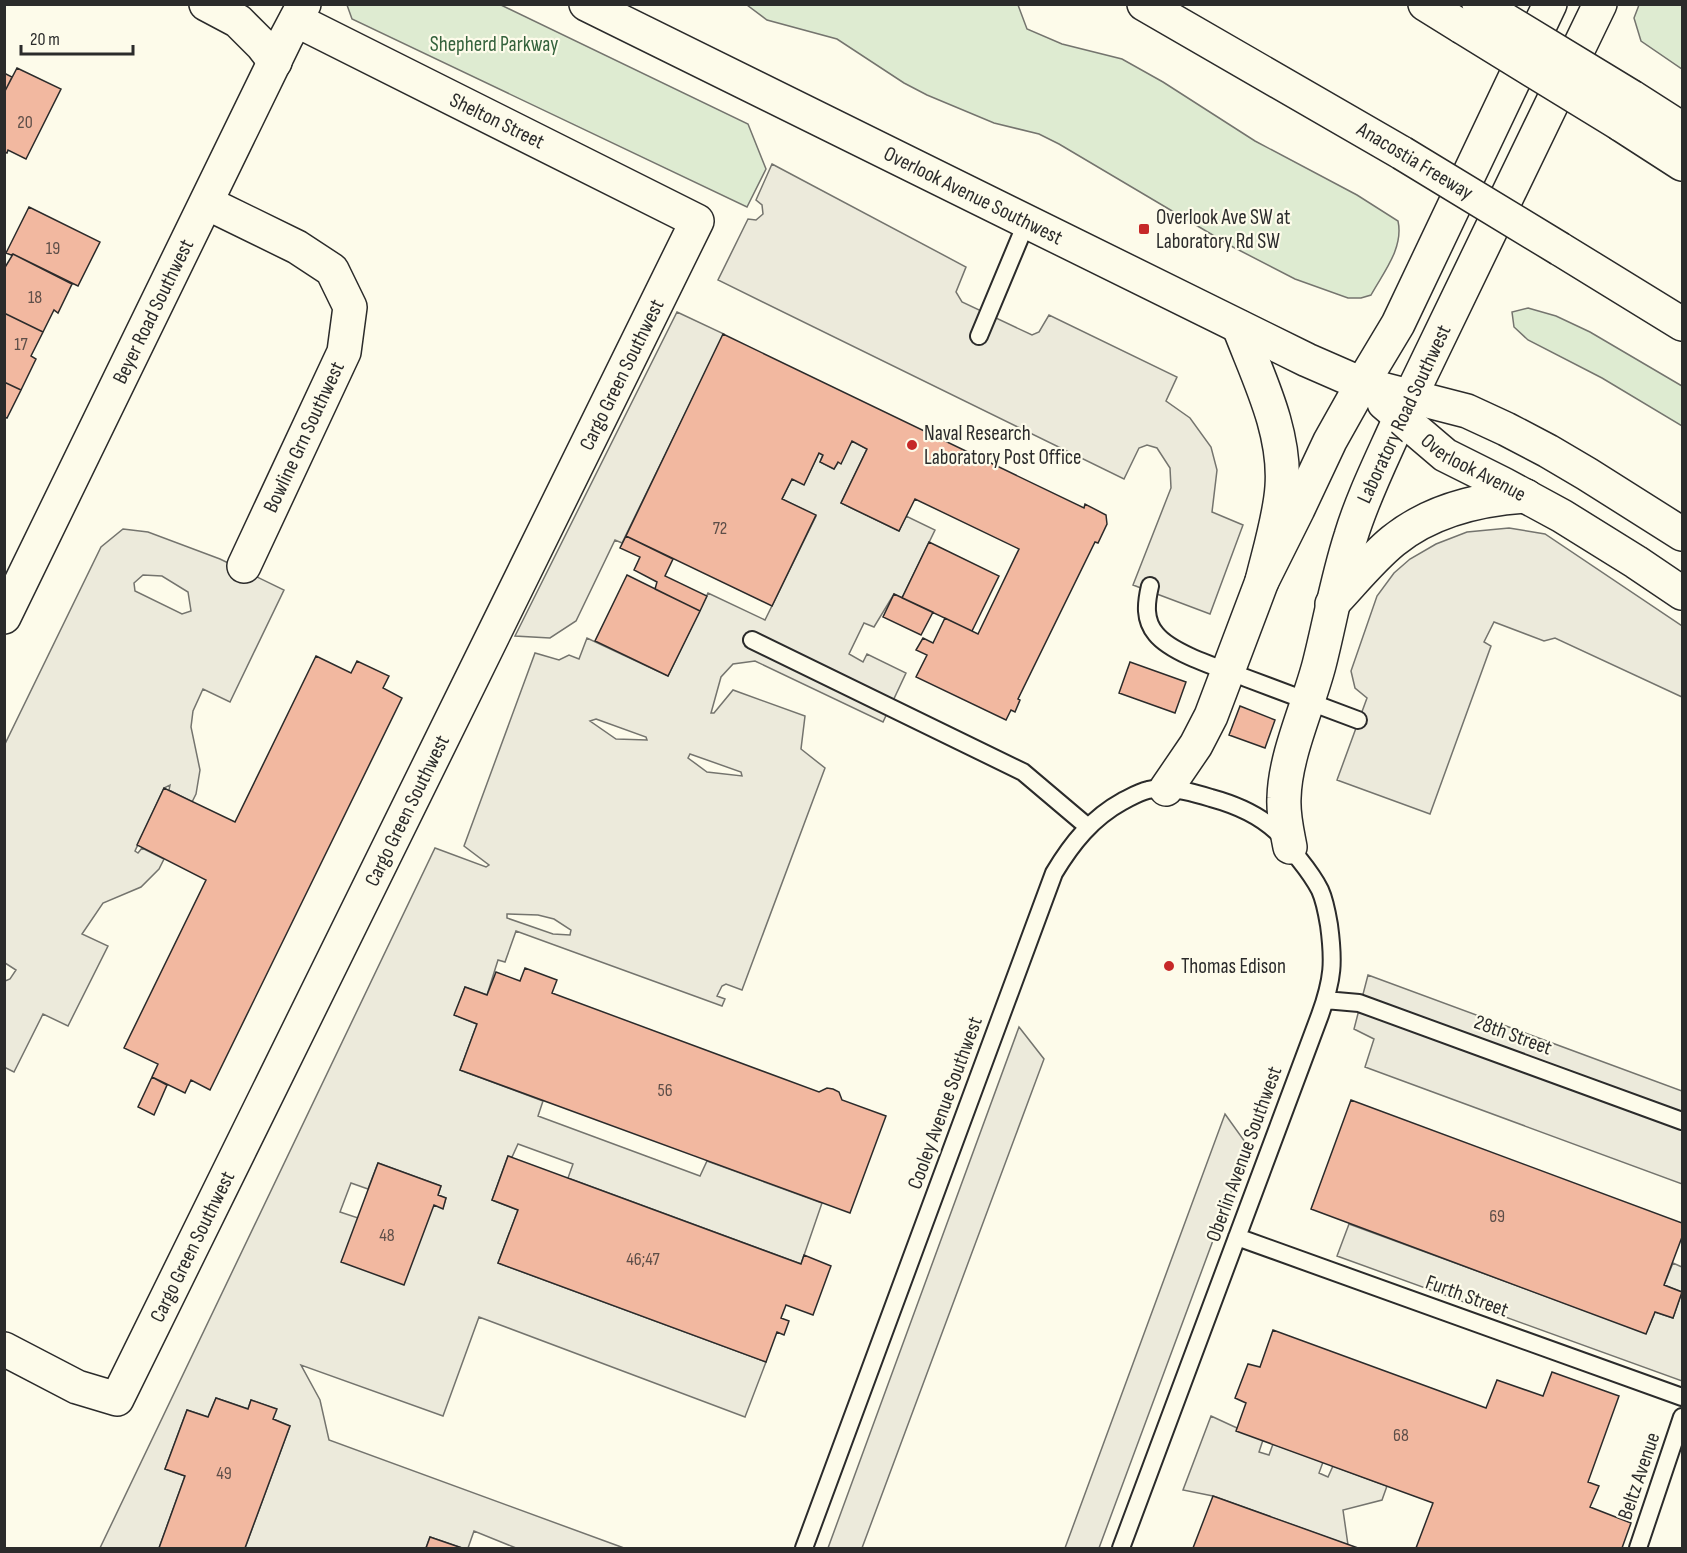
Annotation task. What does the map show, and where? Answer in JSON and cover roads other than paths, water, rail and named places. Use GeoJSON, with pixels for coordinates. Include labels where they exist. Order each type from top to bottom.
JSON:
{"type":"FeatureCollection","features":[{"type":"Feature","properties":{"kind":"main road"},"geometry":{"type":"LineString","coordinates":[[206,4],[238,21],[275,62]]}},
{"type":"Feature","properties":{"kind":"main road","name":"Overlook Avenue Southwest"},"geometry":{"type":"LineString","coordinates":[[585,4],[1239,327],[1362,384]]}},
{"type":"Feature","properties":{"kind":"main road","name":"Anacostia Freeway"},"geometry":{"type":"LineString","coordinates":[[1144,4],[1402,153],[1683,324]]}},
{"type":"Feature","properties":{"kind":"main road"},"geometry":{"type":"LineString","coordinates":[[1425,4],[1471,16],[1626,111],[1683,164]]}},
{"type":"Feature","properties":{"kind":"main road","name":"Laboratory Road Southwest"},"geometry":{"type":"LineString","coordinates":[[1166,789],[1203,731],[1262,582],[1330,441],[1398,324],[1550,4]]}},
{"type":"Feature","properties":{"kind":"main road","name":"Laboratory Road Southwest"},"geometry":{"type":"LineString","coordinates":[[1290,848],[1284,811],[1286,779],[1319,666],[1332,604],[1357,519],[1406,407],[1600,4]]}},
{"type":"Feature","properties":{"kind":"main road","name":"Beyer Road Southwest"},"geometry":{"type":"LineString","coordinates":[[4,617],[300,12]]}},
{"type":"Feature","properties":{"kind":"main road","name":"Shelton Street"},"geometry":{"type":"LineString","coordinates":[[300,12],[697,221]]}},
{"type":"Feature","properties":{"kind":"main road"},"geometry":{"type":"LineString","coordinates":[[1626,111],[1683,129]]}},
{"type":"Feature","properties":{"kind":"main road","name":"Bowline Grn Southwest"},"geometry":{"type":"LineString","coordinates":[[207,203],[297,247],[333,270],[350,307],[344,352],[244,566]]}},
{"type":"Feature","properties":{"kind":"main road","name":"Cargo Green Southwest"},"geometry":{"type":"LineString","coordinates":[[4,1349],[77,1387],[117,1399],[697,221]]}},
{"type":"Feature","properties":{"kind":"main road"},"geometry":{"type":"LineString","coordinates":[[1239,327],[1275,425],[1282,467],[1279,506],[1262,582]]}},
{"type":"Feature","properties":{"kind":"main road","name":"Overlook Avenue"},"geometry":{"type":"LineString","coordinates":[[1362,384],[1406,407],[1445,455],[1526,496],[1683,592]]}},
{"type":"Feature","properties":{"kind":"main road","name":"Overlook Avenue"},"geometry":{"type":"LineString","coordinates":[[1406,407],[1467,411],[1587,474],[1683,534]]}},
{"type":"Feature","properties":{"kind":"main road"},"geometry":{"type":"LineString","coordinates":[[1332,604],[1384,549],[1408,530],[1465,506],[1526,496]]}},
{"type":"Feature","properties":{"kind":"lane"},"geometry":{"type":"LineString","coordinates":[[979,336],[1027,221]]}},
{"type":"Feature","properties":{"kind":"lane"},"geometry":{"type":"LineString","coordinates":[[1150,586],[1147,600],[1149,625],[1166,644],[1228,671],[1358,720]]}},
{"type":"Feature","properties":{"kind":"lane"},"geometry":{"type":"LineString","coordinates":[[752,640],[1023,772],[1088,827]]}},
{"type":"Feature","properties":{"kind":"lane","name":"Cooley Avenue Southwest"},"geometry":{"type":"LineString","coordinates":[[804,1548],[1054,873],[1069,849],[1088,827],[1111,808],[1136,794],[1149,789],[1166,789],[1200,794],[1230,804]]}},
{"type":"Feature","properties":{"kind":"lane","name":"Oberlin Avenue Southwest"},"geometry":{"type":"LineString","coordinates":[[1121,1548],[1325,1000],[1332,969],[1333,954],[1326,907],[1314,878],[1276,831],[1230,804]]}},
{"type":"Feature","properties":{"kind":"lane","name":"28th Street"},"geometry":{"type":"LineString","coordinates":[[1325,1000],[1359,1003],[1683,1121]]}},
{"type":"Feature","properties":{"kind":"lane","name":"Furth Street"},"geometry":{"type":"LineString","coordinates":[[1237,1237],[1683,1397]]}},
{"type":"Feature","properties":{"kind":"lane","name":"Beltz Avenue"},"geometry":{"type":"LineString","coordinates":[[1638,1548],[1683,1417]]}},
{"type":"Feature","properties":{"kind":"place","name":"Overlook Ave SW at Laboratory Rd SW"},"geometry":{"type":"Point","coordinates":[1144,229]}},
{"type":"Feature","properties":{"kind":"place","name":"Naval Research Laboratory Post Office"},"geometry":{"type":"Point","coordinates":[912,445]}},
{"type":"Feature","properties":{"kind":"place","name":"Thomas Edison"},"geometry":{"type":"Point","coordinates":[1169,966]}},
{"type":"Feature","properties":{"kind":"park label","name":"Shepherd Parkway"},"geometry":{"type":"Point","coordinates":[494,44]}}]}
